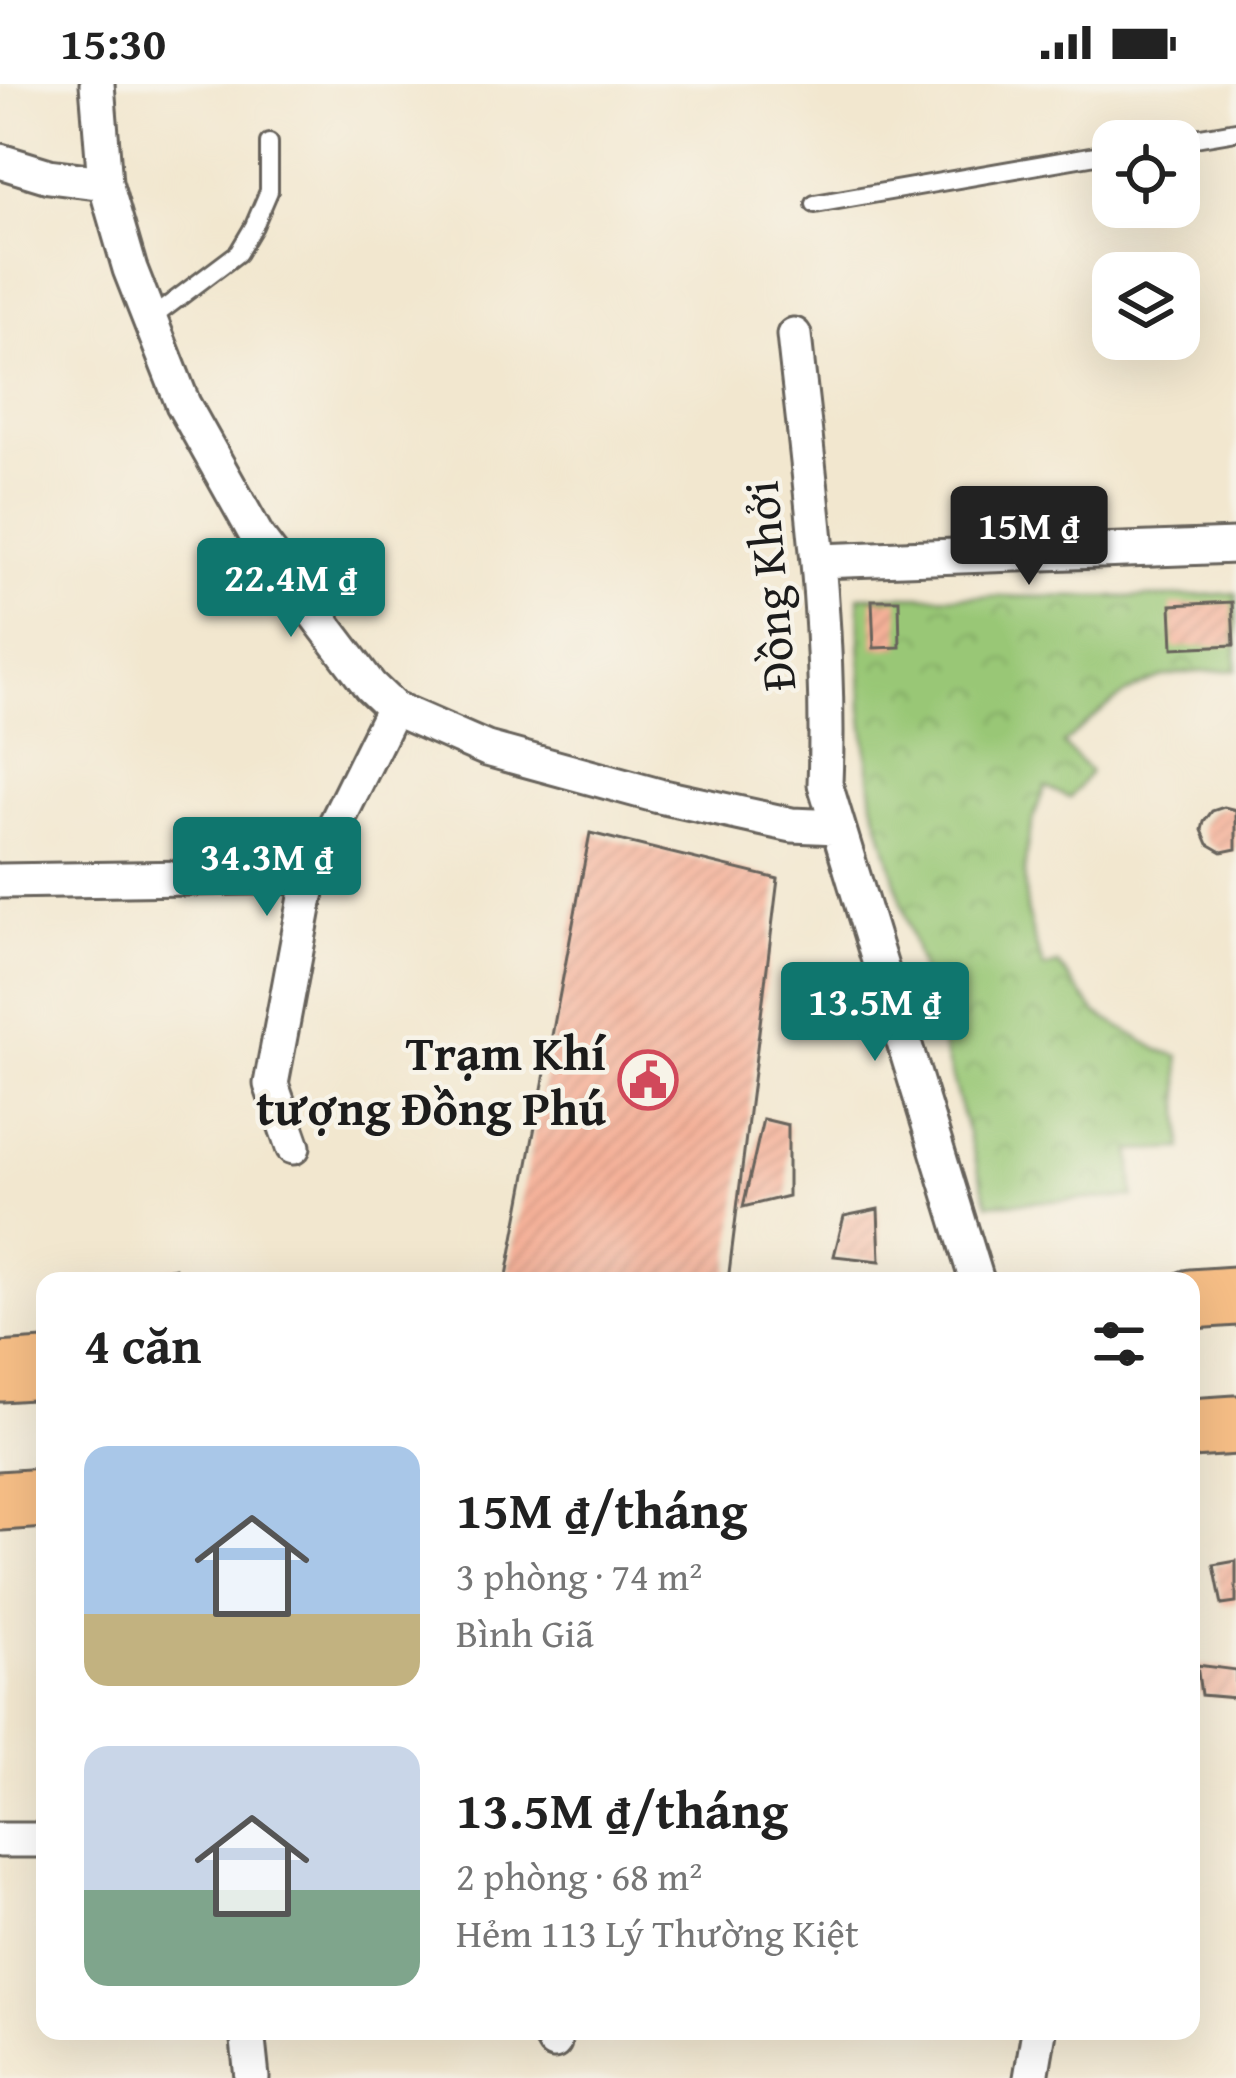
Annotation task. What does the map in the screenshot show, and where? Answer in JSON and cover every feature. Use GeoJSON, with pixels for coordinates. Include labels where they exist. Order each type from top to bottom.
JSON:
{"type":"FeatureCollection","features":[{"type":"Feature","properties":{"kind":"highway"},"geometry":{"type":"LineString","coordinates":[[1200,1298],[1236,1296]]}},
{"type":"Feature","properties":{"kind":"highway"},"geometry":{"type":"LineString","coordinates":[[0,1372],[36,1370]]}},
{"type":"Feature","properties":{"kind":"highway"},"geometry":{"type":"LineString","coordinates":[[1200,1427],[1236,1425]]}},
{"type":"Feature","properties":{"kind":"highway"},"geometry":{"type":"LineString","coordinates":[[0,1501],[36,1499]]}},
{"type":"Feature","properties":{"kind":"street"},"geometry":{"type":"LineString","coordinates":[[97,84],[105,183],[130,269],[183,404],[258,538],[370,686],[393,708],[487,749],[659,796],[792,825],[838,827]]}},
{"type":"Feature","properties":{"kind":"street"},"geometry":{"type":"LineString","coordinates":[[0,161],[49,176],[105,183]]}},
{"type":"Feature","properties":{"kind":"street","name":"Đồng Khởi"},"geometry":{"type":"LineString","coordinates":[[794,335],[819,561],[827,705],[825,784],[974,1272]]}},
{"type":"Feature","properties":{"kind":"street"},"geometry":{"type":"LineString","coordinates":[[819,561],[1236,546]]}},
{"type":"Feature","properties":{"kind":"street"},"geometry":{"type":"LineString","coordinates":[[293,1147],[271,1084],[310,876],[393,708]]}},
{"type":"Feature","properties":{"kind":"street"},"geometry":{"type":"LineString","coordinates":[[0,881],[310,876]]}},
{"type":"Feature","properties":{"kind":"street"},"geometry":{"type":"LineString","coordinates":[[0,1840],[36,1840]]}},
{"type":"Feature","properties":{"kind":"street"},"geometry":{"type":"LineString","coordinates":[[248,2040],[252,2078]]}},
{"type":"Feature","properties":{"kind":"street"},"geometry":{"type":"LineString","coordinates":[[1031,2078],[1038,2040]]}},
{"type":"Feature","properties":{"kind":"lane"},"geometry":{"type":"LineString","coordinates":[[1200,137],[1236,131]]}},
{"type":"Feature","properties":{"kind":"lane"},"geometry":{"type":"LineString","coordinates":[[149,320],[238,253],[269,191],[269,143]]}},
{"type":"Feature","properties":{"kind":"lane"},"geometry":{"type":"LineString","coordinates":[[815,204],[1092,156]]}},
{"type":"Feature","properties":{"kind":"green space"},"geometry":{"type":"Polygon","coordinates":[[[1236,593],[1236,670],[1178,674],[1145,684],[1075,733],[1063,744],[1090,772],[1070,798],[1045,787],[1026,855],[1029,921],[1044,968],[1058,964],[1096,1013],[1159,1050],[1179,1056],[1183,1149],[1131,1151],[1134,1197],[988,1204],[873,802],[862,710],[859,596],[1236,593]]]}},
{"type":"Feature","properties":{"kind":"building"},"geometry":{"type":"Polygon","coordinates":[[[872,600],[899,600],[900,647],[874,648],[872,600]]]}},
{"type":"Feature","properties":{"kind":"building"},"geometry":{"type":"Polygon","coordinates":[[[1232,602],[1234,645],[1173,648],[1171,605],[1232,602]]]}},
{"type":"Feature","properties":{"kind":"building"},"geometry":{"type":"Polygon","coordinates":[[[1236,810],[1236,849],[1222,852],[1208,844],[1202,830],[1212,811],[1236,810]]]}},
{"type":"Feature","properties":{"kind":"building","name":"Trạm Khí tượng Đồng Phú"},"geometry":{"type":"Polygon","coordinates":[[[590,833],[778,879],[729,1272],[508,1272],[590,833]]]}},
{"type":"Feature","properties":{"kind":"building"},"geometry":{"type":"Polygon","coordinates":[[[763,1119],[788,1125],[788,1196],[743,1207],[763,1119]]]}},
{"type":"Feature","properties":{"kind":"building"},"geometry":{"type":"Polygon","coordinates":[[[878,1209],[880,1261],[834,1256],[844,1216],[878,1209]]]}},
{"type":"Feature","properties":{"kind":"building"},"geometry":{"type":"Polygon","coordinates":[[[1236,1561],[1236,1603],[1222,1605],[1214,1565],[1236,1561]]]}},
{"type":"Feature","properties":{"kind":"building"},"geometry":{"type":"Polygon","coordinates":[[[1200,1665],[1236,1670],[1236,1698],[1201,1695],[1200,1665]]]}},
{"type":"Feature","properties":{"kind":"place","name":"Trạm Khí tượng Đồng Phú"},"geometry":{"type":"Point","coordinates":[648,1080]}}]}
